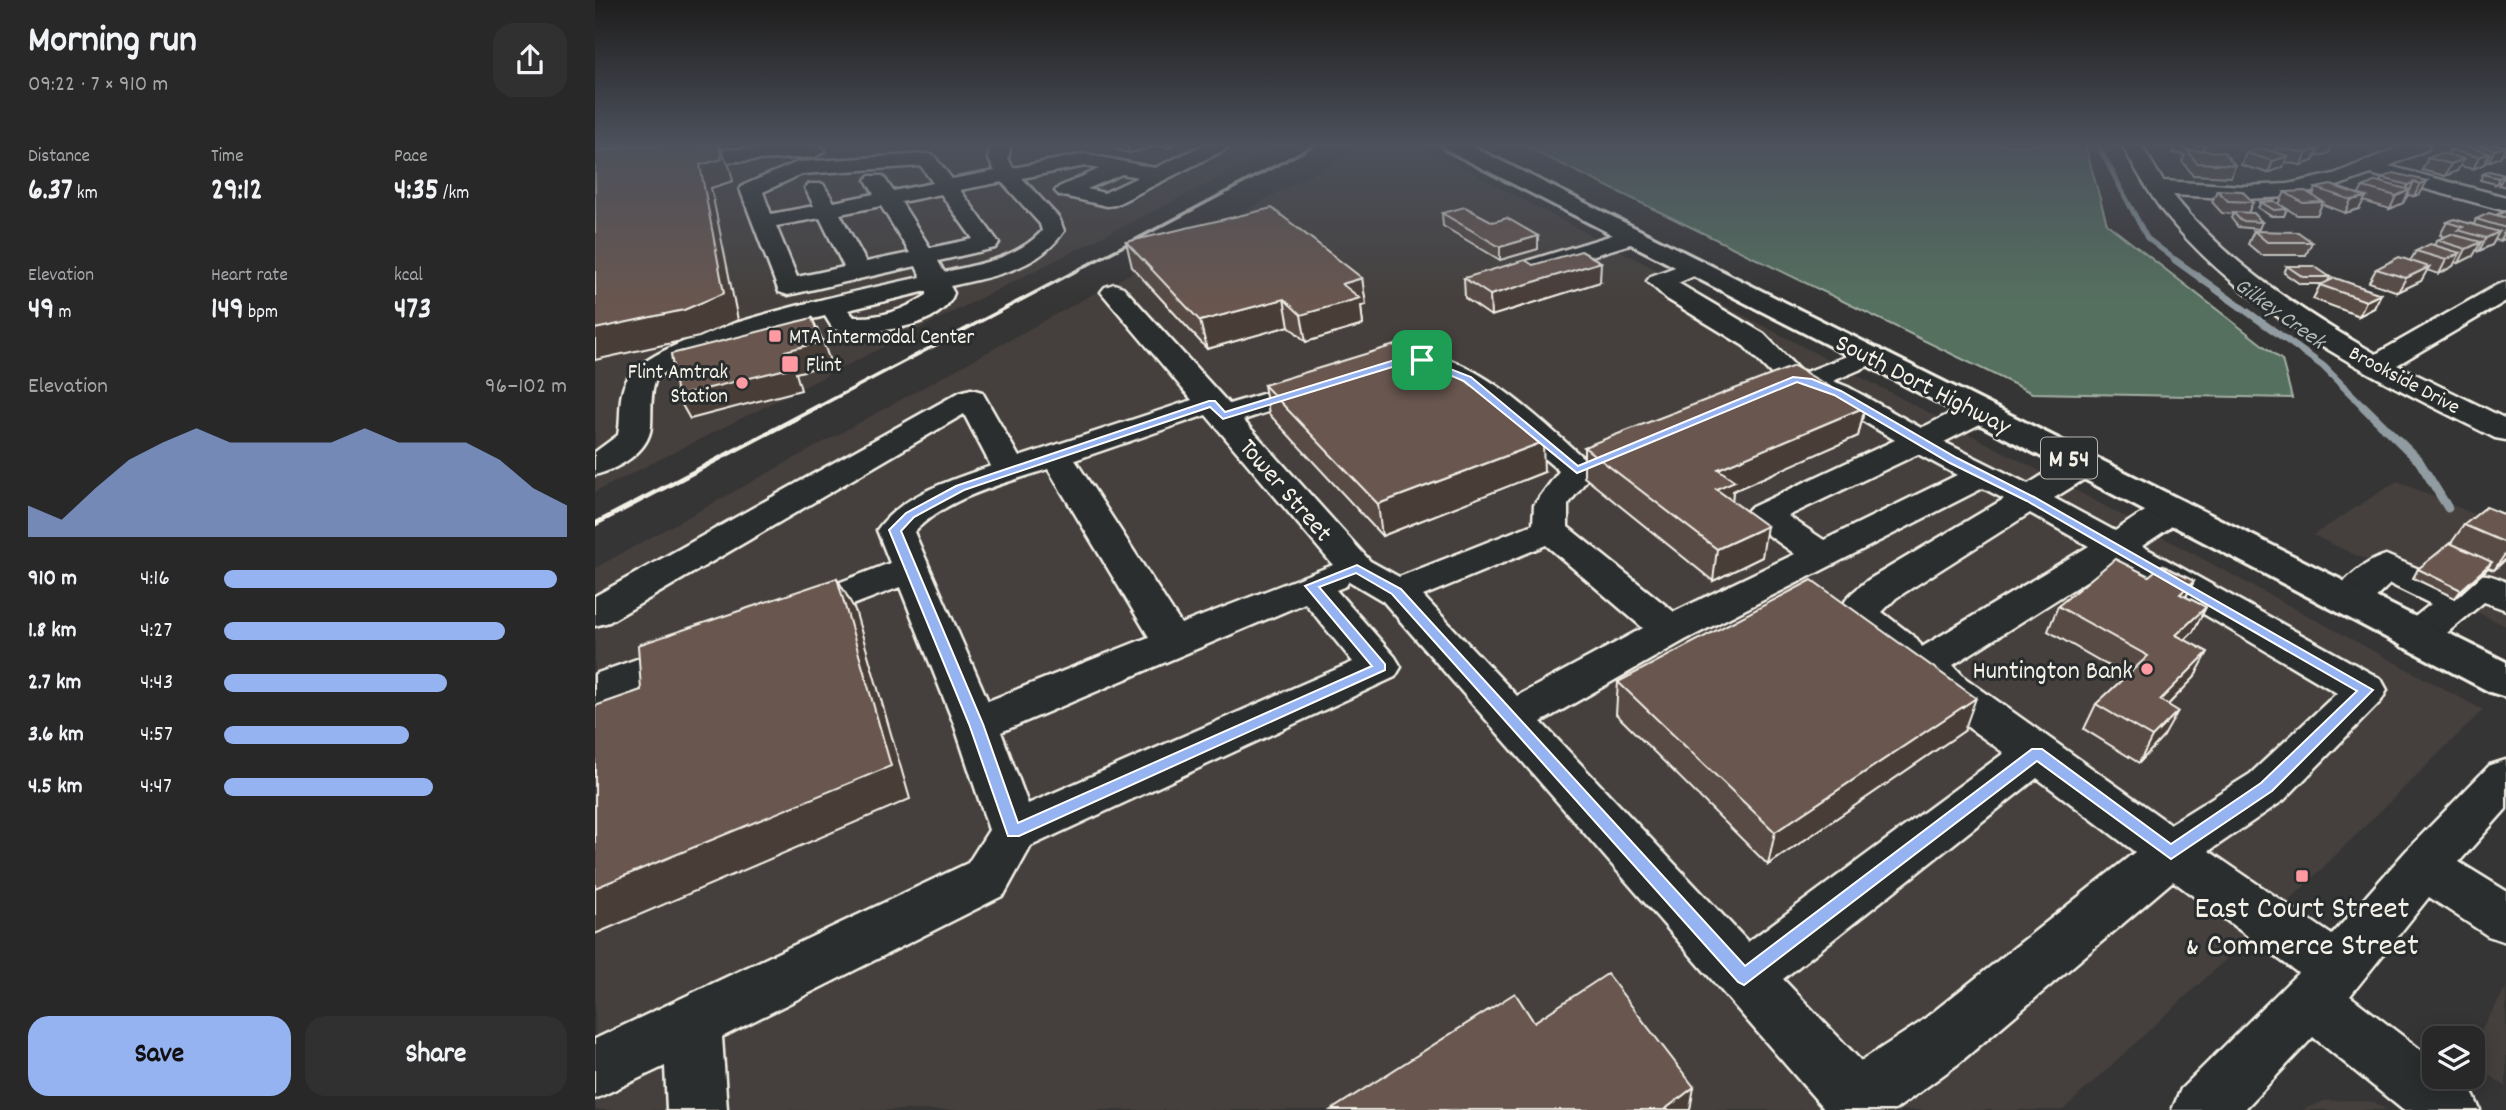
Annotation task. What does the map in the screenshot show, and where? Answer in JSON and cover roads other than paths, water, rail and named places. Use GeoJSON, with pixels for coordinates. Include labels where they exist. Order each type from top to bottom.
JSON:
{"type":"FeatureCollection","features":[{"type":"Feature","properties":{"kind":"main road","name":"South Dort Highway"},"geometry":{"type":"LineString","coordinates":[[1554,197],[1870,355],[2506,681]]}},
{"type":"Feature","properties":{"kind":"street"},"geometry":{"type":"LineString","coordinates":[[754,197],[788,287],[987,243],[953,197]]}},
{"type":"Feature","properties":{"kind":"street"},"geometry":{"type":"LineString","coordinates":[[821,197],[858,271]]}},
{"type":"Feature","properties":{"kind":"street"},"geometry":{"type":"LineString","coordinates":[[764,222],[893,197]]}},
{"type":"Feature","properties":{"kind":"street"},"geometry":{"type":"LineString","coordinates":[[936,281],[1004,264],[1025,256],[1048,240],[1053,231],[1051,223],[1027,197]]}},
{"type":"Feature","properties":{"kind":"street"},"geometry":{"type":"LineString","coordinates":[[1092,197],[1107,200],[1114,197]]}},
{"type":"Feature","properties":{"kind":"street","name":"Brookside Drive"},"geometry":{"type":"LineString","coordinates":[[2165,197],[2210,250],[2256,289],[2304,323],[2373,365],[2506,431]]}},
{"type":"Feature","properties":{"kind":"street"},"geometry":{"type":"LineString","coordinates":[[2479,197],[2506,204]]}},
{"type":"Feature","properties":{"kind":"street"},"geometry":{"type":"LineString","coordinates":[[595,465],[632,440],[635,431],[635,394],[639,382],[647,372],[664,360],[733,334],[832,306],[842,323],[865,326],[898,319],[939,299],[941,293],[924,257],[887,198]]}},
{"type":"Feature","properties":{"kind":"street"},"geometry":{"type":"LineString","coordinates":[[1518,272],[1632,236]]}},
{"type":"Feature","properties":{"kind":"street"},"geometry":{"type":"LineString","coordinates":[[1694,267],[1660,281],[1676,294],[1754,340],[1792,383],[1837,393],[2117,547],[2366,690],[2267,787],[2171,852],[1860,1105]]}},
{"type":"Feature","properties":{"kind":"street"},"geometry":{"type":"LineString","coordinates":[[2373,365],[2392,357],[2506,290]]}},
{"type":"Feature","properties":{"kind":"street","name":"Tower Street"},"geometry":{"type":"LineString","coordinates":[[1114,292],[1357,569],[1397,592],[1860,1105]]}},
{"type":"Feature","properties":{"kind":"street"},"geometry":{"type":"LineString","coordinates":[[1792,383],[1870,355]]}},
{"type":"Feature","properties":{"kind":"street"},"geometry":{"type":"LineString","coordinates":[[1388,365],[1422,360],[1467,379],[1590,465],[1551,505],[1550,530]]}},
{"type":"Feature","properties":{"kind":"street"},"geometry":{"type":"LineString","coordinates":[[1013,832],[976,724],[895,530],[910,515],[960,488],[1010,471],[1218,410],[1350,377]]}},
{"type":"Feature","properties":{"kind":"street"},"geometry":{"type":"LineString","coordinates":[[595,613],[971,398],[1010,471]]}},
{"type":"Feature","properties":{"kind":"street"},"geometry":{"type":"LineString","coordinates":[[1822,555],[1762,515],[1921,441]]}},
{"type":"Feature","properties":{"kind":"street"},"geometry":{"type":"LineString","coordinates":[[1056,456],[1173,643]]}},
{"type":"Feature","properties":{"kind":"street"},"geometry":{"type":"LineString","coordinates":[[2084,465],[1882,589],[1862,606],[1863,617],[1933,670],[1946,685],[2171,852],[2324,985],[2450,1110]]}},
{"type":"Feature","properties":{"kind":"street"},"geometry":{"type":"LineString","coordinates":[[1511,719],[1671,630],[1983,475]]}},
{"type":"Feature","properties":{"kind":"street"},"geometry":{"type":"LineString","coordinates":[[1933,670],[1932,665],[1937,656],[2172,511]]}},
{"type":"Feature","properties":{"kind":"street"},"geometry":{"type":"LineString","coordinates":[[1397,592],[1550,530]]}},
{"type":"Feature","properties":{"kind":"street"},"geometry":{"type":"LineString","coordinates":[[1550,530],[1671,630]]}},
{"type":"Feature","properties":{"kind":"street"},"geometry":{"type":"LineString","coordinates":[[2348,601],[2386,566],[2459,602]]}},
{"type":"Feature","properties":{"kind":"street"},"geometry":{"type":"LineString","coordinates":[[771,623],[910,569]]}},
{"type":"Feature","properties":{"kind":"street"},"geometry":{"type":"LineString","coordinates":[[976,724],[1357,569]]}},
{"type":"Feature","properties":{"kind":"street"},"geometry":{"type":"LineString","coordinates":[[2416,637],[2481,585],[2506,597]]}},
{"type":"Feature","properties":{"kind":"street"},"geometry":{"type":"LineString","coordinates":[[595,1070],[986,879],[1013,832],[1380,667],[1311,586]]}},
{"type":"Feature","properties":{"kind":"street"},"geometry":{"type":"LineString","coordinates":[[595,691],[721,642]]}},
{"type":"Feature","properties":{"kind":"street"},"geometry":{"type":"LineString","coordinates":[[1744,977],[2037,753]]}},
{"type":"Feature","properties":{"kind":"street"},"geometry":{"type":"LineString","coordinates":[[2202,1110],[2324,985],[2424,866],[2506,778]]}},
{"type":"Feature","properties":{"kind":"street"},"geometry":{"type":"LineString","coordinates":[[2424,866],[2506,919]]}},
{"type":"Feature","properties":{"kind":"street"},"geometry":{"type":"LineString","coordinates":[[692,1023],[697,1110]]}},
{"type":"Feature","properties":{"kind":"lane"},"geometry":{"type":"LineString","coordinates":[[1921,441],[1981,412]]}},
{"type":"Feature","properties":{"kind":"waterway","name":"Gilkey Creek"},"geometry":{"type":"LineString","coordinates":[[2125,197],[2147,238],[2178,262]]}},
{"type":"Feature","properties":{"kind":"waterway","name":"Gilkey Creek"},"geometry":{"type":"LineString","coordinates":[[2175,260],[2323,366],[2363,406]]}},
{"type":"Feature","properties":{"kind":"waterway","name":"Gilkey Creek"},"geometry":{"type":"LineString","coordinates":[[2363,406],[2419,461],[2448,508]]}},
{"type":"Feature","properties":{"kind":"railway"},"geometry":{"type":"LineString","coordinates":[[816,408],[1217,197]]}},
{"type":"Feature","properties":{"kind":"railway"},"geometry":{"type":"LineString","coordinates":[[595,524],[819,406]]}},
{"type":"Feature","properties":{"kind":"place","name":"MTA Intermodal Center"},"geometry":{"type":"Point","coordinates":[775,336]}},
{"type":"Feature","properties":{"kind":"place","name":"Flint"},"geometry":{"type":"Point","coordinates":[790,364]}},
{"type":"Feature","properties":{"kind":"place","name":"Flint Amtrak Station"},"geometry":{"type":"Point","coordinates":[742,383]}},
{"type":"Feature","properties":{"kind":"place","name":"Huntington Bank"},"geometry":{"type":"Point","coordinates":[2147,669]}},
{"type":"Feature","properties":{"kind":"place","name":"East Court Street & Commerce Street"},"geometry":{"type":"Point","coordinates":[2302,876]}}]}
